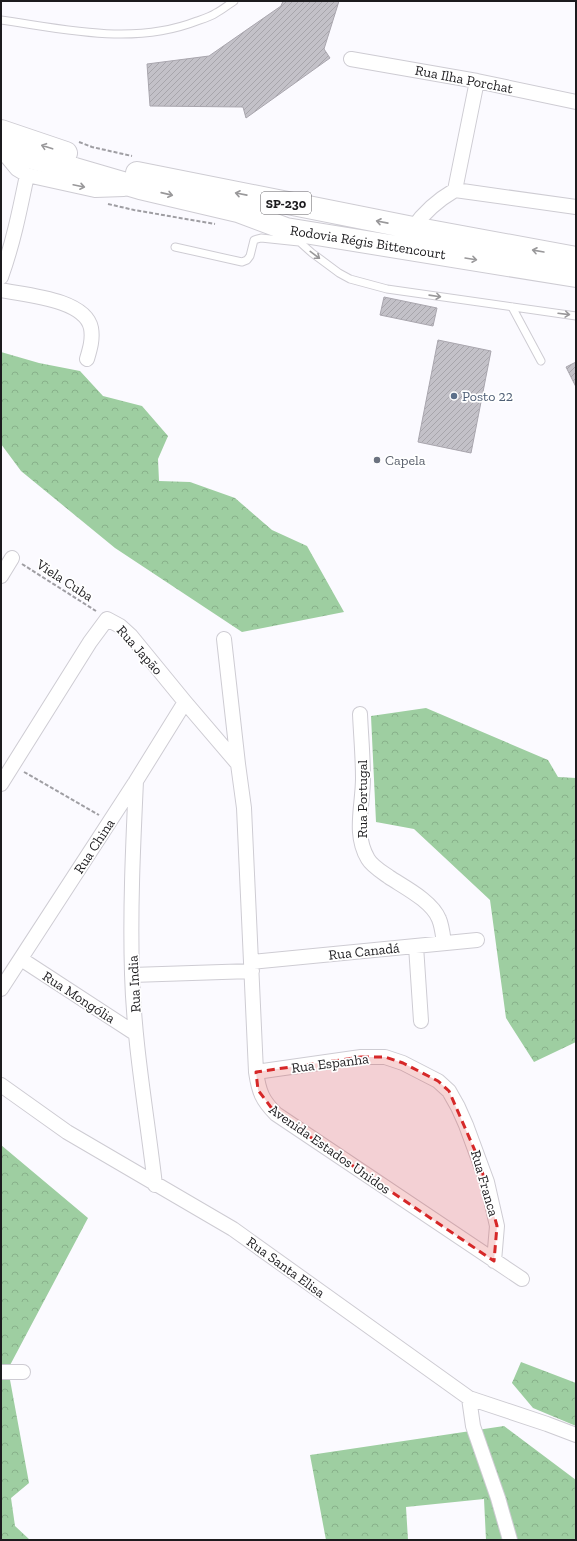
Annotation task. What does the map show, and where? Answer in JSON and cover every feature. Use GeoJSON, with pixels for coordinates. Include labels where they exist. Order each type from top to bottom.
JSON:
{"type":"FeatureCollection","features":[{"type":"Feature","properties":{"kind":"highway","name":"Rodovia Régis Bittencourt"},"geometry":{"type":"LineString","coordinates":[[1,144],[75,169],[140,188],[238,210],[293,236],[576,276]]}},
{"type":"Feature","properties":{"kind":"highway","name":"Rodovia Régis Bittencourt"},"geometry":{"type":"LineString","coordinates":[[1,144],[413,228],[576,258]]}},
{"type":"Feature","properties":{"kind":"street","name":"Rua Ilha Porchat"},"geometry":{"type":"LineString","coordinates":[[351,60],[477,80],[576,102]]}},
{"type":"Feature","properties":{"kind":"street"},"geometry":{"type":"LineString","coordinates":[[455,190],[477,80]]}},
{"type":"Feature","properties":{"kind":"street"},"geometry":{"type":"LineString","coordinates":[[1,144],[17,169],[27,175],[95,190],[140,188]]}},
{"type":"Feature","properties":{"kind":"street"},"geometry":{"type":"LineString","coordinates":[[1,277],[8,260],[20,215],[27,175]]}},
{"type":"Feature","properties":{"kind":"street"},"geometry":{"type":"LineString","coordinates":[[413,228],[419,220],[444,196],[455,190],[576,207]]}},
{"type":"Feature","properties":{"kind":"street"},"geometry":{"type":"LineString","coordinates":[[1,290],[62,302],[83,314],[91,326],[92,337],[87,359]]}},
{"type":"Feature","properties":{"kind":"street"},"geometry":{"type":"LineString","coordinates":[[1,576],[12,558]]}},
{"type":"Feature","properties":{"kind":"street","name":"Rua Japão"},"geometry":{"type":"LineString","coordinates":[[1,784],[90,642],[107,618],[120,626],[131,636],[238,764]]}},
{"type":"Feature","properties":{"kind":"street"},"geometry":{"type":"LineString","coordinates":[[224,639],[238,764]]}},
{"type":"Feature","properties":{"kind":"street","name":"Rua China"},"geometry":{"type":"LineString","coordinates":[[1,989],[136,781],[185,702]]}},
{"type":"Feature","properties":{"kind":"street","name":"Rua Portugal"},"geometry":{"type":"LineString","coordinates":[[360,714],[363,778],[359,820],[363,849],[368,861],[381,872],[419,897],[433,909],[440,920],[444,943]]}},
{"type":"Feature","properties":{"kind":"street","name":"Avenida Estados Unidos"},"geometry":{"type":"LineString","coordinates":[[238,764],[244,808],[256,1072],[258,1090],[265,1103],[276,1114],[522,1279]]}},
{"type":"Feature","properties":{"kind":"street","name":"Rua India"},"geometry":{"type":"LineString","coordinates":[[136,781],[131,902],[132,975],[136,1034],[155,1185]]}},
{"type":"Feature","properties":{"kind":"street","name":"Rua Canadá"},"geometry":{"type":"LineString","coordinates":[[132,975],[252,967],[416,946],[477,940]]}},
{"type":"Feature","properties":{"kind":"street"},"geometry":{"type":"LineString","coordinates":[[416,946],[421,1021]]}},
{"type":"Feature","properties":{"kind":"street","name":"Rua Mongólia"},"geometry":{"type":"LineString","coordinates":[[21,959],[136,1034]]}},
{"type":"Feature","properties":{"kind":"street","name":"Rua Espanha"},"geometry":{"type":"LineString","coordinates":[[256,1072],[361,1057],[385,1057],[403,1063],[438,1081],[449,1091],[458,1107]]}},
{"type":"Feature","properties":{"kind":"street","name":"Rua Santa Elisa"},"geometry":{"type":"LineString","coordinates":[[1,1085],[67,1132],[155,1185],[191,1203],[233,1229],[469,1398],[576,1435]]}},
{"type":"Feature","properties":{"kind":"street","name":"Rua Franca"},"geometry":{"type":"LineString","coordinates":[[458,1107],[466,1124],[487,1182],[497,1226],[494,1261]]}},
{"type":"Feature","properties":{"kind":"street"},"geometry":{"type":"LineString","coordinates":[[1,1372],[23,1372]]}},
{"type":"Feature","properties":{"kind":"street"},"geometry":{"type":"LineString","coordinates":[[469,1398],[473,1426],[498,1498],[510,1540]]}},
{"type":"Feature","properties":{"kind":"lane"},"geometry":{"type":"LineString","coordinates":[[1,20],[89,33],[118,35],[162,31],[188,25],[216,14],[234,1]]}},
{"type":"Feature","properties":{"kind":"lane"},"geometry":{"type":"LineString","coordinates":[[175,246],[242,262],[247,260],[250,256],[254,240],[261,238],[293,236],[312,253],[350,279],[387,289],[576,316]]}},
{"type":"Feature","properties":{"kind":"lane"},"geometry":{"type":"LineString","coordinates":[[512,307],[541,361]]}},
{"type":"Feature","properties":{"kind":"path"},"geometry":{"type":"LineString","coordinates":[[103,202],[134,210],[218,225]]}},
{"type":"Feature","properties":{"kind":"path","name":"Viela Cuba"},"geometry":{"type":"LineString","coordinates":[[12,558],[107,618]]}},
{"type":"Feature","properties":{"kind":"path"},"geometry":{"type":"LineString","coordinates":[[13,766],[110,821]]}},
{"type":"Feature","properties":{"kind":"highlighted area"},"geometry":{"type":"Polygon","coordinates":[[[361,1057],[385,1057],[403,1063],[438,1081],[449,1091],[479,1160],[497,1226],[494,1261],[276,1114],[258,1090],[256,1072],[361,1057]]]}},
{"type":"Feature","properties":{"kind":"green space"},"geometry":{"type":"Polygon","coordinates":[[[1,352],[39,363],[80,371],[103,396],[142,406],[168,436],[158,459],[159,481],[190,482],[235,498],[272,530],[307,546],[344,612],[242,632],[115,548],[21,471],[1,444],[1,352]]]}},
{"type":"Feature","properties":{"kind":"green space"},"geometry":{"type":"Polygon","coordinates":[[[426,708],[548,760],[558,777],[576,778],[576,1042],[534,1062],[506,1018],[490,900],[414,829],[376,822],[371,716],[426,708]]]}},
{"type":"Feature","properties":{"kind":"green space"},"geometry":{"type":"Polygon","coordinates":[[[1,1145],[88,1218],[8,1369],[29,1483],[11,1498],[15,1526],[30,1540],[1,1540],[1,1145]]]}},
{"type":"Feature","properties":{"kind":"green space"},"geometry":{"type":"Polygon","coordinates":[[[521,1362],[576,1383],[576,1426],[533,1408],[512,1383],[521,1362]]]}},
{"type":"Feature","properties":{"kind":"green space"},"geometry":{"type":"Polygon","coordinates":[[[504,1426],[576,1480],[576,1540],[486,1540],[484,1499],[406,1507],[408,1540],[326,1540],[310,1455],[504,1426]]]}},
{"type":"Feature","properties":{"kind":"building"},"geometry":{"type":"Polygon","coordinates":[[[283,1],[339,1],[324,49],[330,58],[246,118],[243,107],[150,106],[147,64],[209,56],[281,6],[283,1]]]}},
{"type":"Feature","properties":{"kind":"building"},"geometry":{"type":"Polygon","coordinates":[[[384,297],[437,308],[433,326],[380,315],[384,297]]]}},
{"type":"Feature","properties":{"kind":"building","name":"Posto 22"},"geometry":{"type":"Polygon","coordinates":[[[438,340],[491,351],[471,453],[418,442],[438,340]]]}},
{"type":"Feature","properties":{"kind":"building"},"geometry":{"type":"Polygon","coordinates":[[[576,362],[576,387],[566,367],[576,362]]]}},
{"type":"Feature","properties":{"kind":"place","name":"Posto 22"},"geometry":{"type":"Point","coordinates":[454,396]}},
{"type":"Feature","properties":{"kind":"place","name":"Capela"},"geometry":{"type":"Point","coordinates":[377,460]}}]}
